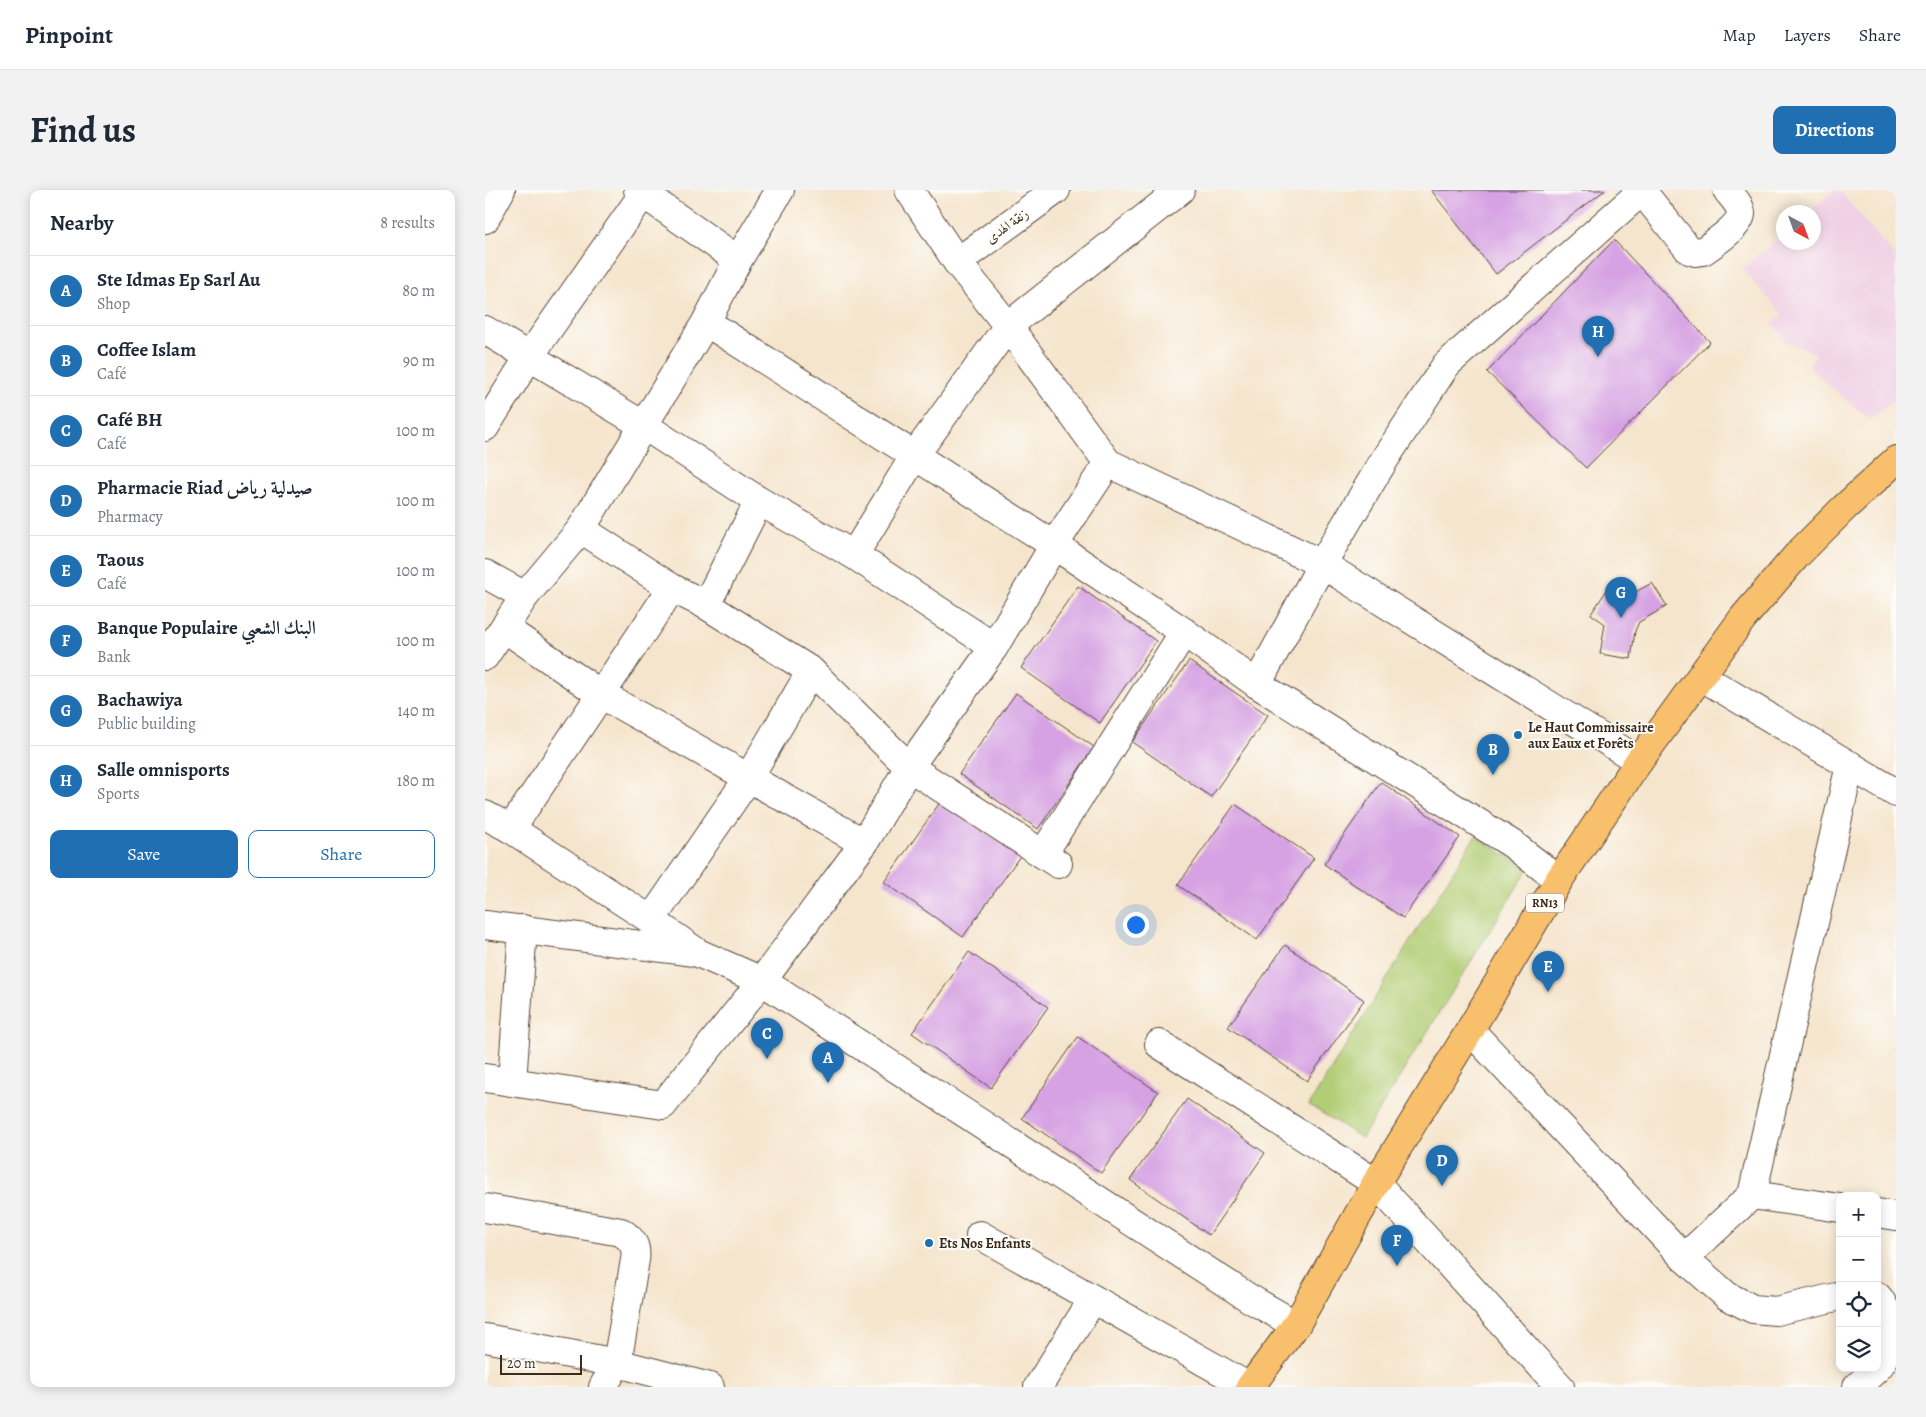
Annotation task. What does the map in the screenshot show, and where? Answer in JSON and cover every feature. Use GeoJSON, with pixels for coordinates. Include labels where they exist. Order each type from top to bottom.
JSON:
{"type":"FeatureCollection","features":[{"type":"Feature","properties":{"kind":"main road","name":"RN13"},"geometry":{"type":"LineString","coordinates":[[1249,1387],[1296,1325],[1376,1183],[1559,880],[1639,761],[1685,696],[1702,677],[1743,618],[1798,554],[1896,460]]}},
{"type":"Feature","properties":{"kind":"street"},"geometry":{"type":"LineString","coordinates":[[485,218],[501,190]]}},
{"type":"Feature","properties":{"kind":"street"},"geometry":{"type":"LineString","coordinates":[[485,656],[525,596],[581,529],[706,322],[738,260],[780,190]]}},
{"type":"Feature","properties":{"kind":"street"},"geometry":{"type":"LineString","coordinates":[[909,190],[957,262],[1008,326],[1108,463],[1321,564],[1639,761]]}},
{"type":"Feature","properties":{"kind":"street","name":"زنقة الهدى"},"geometry":{"type":"LineString","coordinates":[[957,262],[1056,190]]}},
{"type":"Feature","properties":{"kind":"street"},"geometry":{"type":"LineString","coordinates":[[854,555],[915,455],[1008,326],[1180,190]]}},
{"type":"Feature","properties":{"kind":"street"},"geometry":{"type":"LineString","coordinates":[[1257,684],[1321,564],[1386,457],[1446,365],[1643,190],[1689,250],[1696,252],[1703,251],[1739,222],[1741,214],[1739,206],[1727,190]]}},
{"type":"Feature","properties":{"kind":"street"},"geometry":{"type":"LineString","coordinates":[[485,427],[529,357],[643,191],[738,260]]}},
{"type":"Feature","properties":{"kind":"street"},"geometry":{"type":"LineString","coordinates":[[706,322],[1054,545],[1184,632],[1257,684],[1511,844],[1559,880]]}},
{"type":"Feature","properties":{"kind":"street"},"geometry":{"type":"LineString","coordinates":[[485,330],[643,425],[759,501],[854,555],[994,646]]}},
{"type":"Feature","properties":{"kind":"street"},"geometry":{"type":"LineString","coordinates":[[485,1078],[663,1105],[762,981],[864,843],[909,767],[994,646],[1054,545],[1108,463]]}},
{"type":"Feature","properties":{"kind":"street"},"geometry":{"type":"LineString","coordinates":[[707,604],[759,501]]}},
{"type":"Feature","properties":{"kind":"street"},"geometry":{"type":"LineString","coordinates":[[581,529],[672,588],[707,604],[811,672],[909,767],[1051,859],[1184,632]]}},
{"type":"Feature","properties":{"kind":"street"},"geometry":{"type":"LineString","coordinates":[[485,574],[525,596]]}},
{"type":"Feature","properties":{"kind":"street"},"geometry":{"type":"LineString","coordinates":[[511,829],[672,588]]}},
{"type":"Feature","properties":{"kind":"street"},"geometry":{"type":"LineString","coordinates":[[504,628],[602,695],[864,843]]}},
{"type":"Feature","properties":{"kind":"street"},"geometry":{"type":"LineString","coordinates":[[651,920],[749,777],[811,672]]}},
{"type":"Feature","properties":{"kind":"street"},"geometry":{"type":"LineString","coordinates":[[1702,677],[1896,793]]}},
{"type":"Feature","properties":{"kind":"street"},"geometry":{"type":"LineString","coordinates":[[1684,1258],[1752,1195],[1850,765]]}},
{"type":"Feature","properties":{"kind":"street"},"geometry":{"type":"LineString","coordinates":[[485,815],[511,829],[651,920],[698,953],[762,981],[1249,1298],[1296,1325]]}},
{"type":"Feature","properties":{"kind":"street"},"geometry":{"type":"LineString","coordinates":[[485,925],[698,953]]}},
{"type":"Feature","properties":{"kind":"street"},"geometry":{"type":"LineString","coordinates":[[512,1082],[523,929]]}},
{"type":"Feature","properties":{"kind":"street"},"geometry":{"type":"LineString","coordinates":[[1470,1030],[1684,1258],[1727,1296],[1753,1309],[1776,1311],[1836,1297]]}},
{"type":"Feature","properties":{"kind":"street"},"geometry":{"type":"LineString","coordinates":[[1159,1044],[1376,1183],[1560,1387]]}},
{"type":"Feature","properties":{"kind":"street"},"geometry":{"type":"LineString","coordinates":[[1752,1195],[1836,1207]]}},
{"type":"Feature","properties":{"kind":"street"},"geometry":{"type":"LineString","coordinates":[[485,1208],[621,1232],[633,1241],[636,1248],[635,1260],[617,1363],[603,1387]]}},
{"type":"Feature","properties":{"kind":"street"},"geometry":{"type":"LineString","coordinates":[[1881,1214],[1896,1216]]}},
{"type":"Feature","properties":{"kind":"street"},"geometry":{"type":"LineString","coordinates":[[980,1235],[1249,1387]]}},
{"type":"Feature","properties":{"kind":"street"},"geometry":{"type":"LineString","coordinates":[[1038,1387],[1093,1299]]}},
{"type":"Feature","properties":{"kind":"street"},"geometry":{"type":"LineString","coordinates":[[1881,1302],[1885,1308],[1893,1342],[1881,1365]]}},
{"type":"Feature","properties":{"kind":"street"},"geometry":{"type":"LineString","coordinates":[[485,1338],[617,1363],[710,1387]]}},
{"type":"Feature","properties":{"kind":"street"},"geometry":{"type":"LineString","coordinates":[[1857,1387],[1873,1372]]}},
{"type":"Feature","properties":{"kind":"shaded area"},"geometry":{"type":"Polygon","coordinates":[[[1835,190],[1839,190],[1896,258],[1896,398],[1870,420],[1809,366],[1816,354],[1806,348],[1787,343],[1772,323],[1783,315],[1742,269],[1776,240],[1776,250],[1821,250],[1821,205],[1817,205],[1835,190]]]}},
{"type":"Feature","properties":{"kind":"green space"},"geometry":{"type":"Polygon","coordinates":[[[1475,836],[1528,869],[1362,1138],[1309,1105],[1475,836]]]}},
{"type":"Feature","properties":{"kind":"building"},"geometry":{"type":"Polygon","coordinates":[[[1431,190],[1605,190],[1496,274],[1431,190]]]}},
{"type":"Feature","properties":{"kind":"building"},"geometry":{"type":"Polygon","coordinates":[[[1614,240],[1710,342],[1586,468],[1487,372],[1614,240]]]}},
{"type":"Feature","properties":{"kind":"building"},"geometry":{"type":"Polygon","coordinates":[[[1614,579],[1628,596],[1652,583],[1667,606],[1639,622],[1635,631],[1631,659],[1600,654],[1605,624],[1591,614],[1614,579]]]}},
{"type":"Feature","properties":{"kind":"building"},"geometry":{"type":"Polygon","coordinates":[[[1078,586],[1156,641],[1100,723],[1021,668],[1078,586]]]}},
{"type":"Feature","properties":{"kind":"building"},"geometry":{"type":"Polygon","coordinates":[[[1189,661],[1268,715],[1211,797],[1132,742],[1189,661]]]}},
{"type":"Feature","properties":{"kind":"building"},"geometry":{"type":"Polygon","coordinates":[[[1016,693],[1094,747],[1038,829],[959,774],[1016,693]]]}},
{"type":"Feature","properties":{"kind":"building"},"geometry":{"type":"Polygon","coordinates":[[[1381,782],[1460,837],[1403,918],[1324,864],[1381,782]]]}},
{"type":"Feature","properties":{"kind":"building"},"geometry":{"type":"Polygon","coordinates":[[[941,801],[1020,856],[963,937],[884,882],[941,801]]]}},
{"type":"Feature","properties":{"kind":"building"},"geometry":{"type":"Polygon","coordinates":[[[1235,804],[1314,858],[1257,940],[1178,885],[1235,804]]]}},
{"type":"Feature","properties":{"kind":"building"},"geometry":{"type":"Polygon","coordinates":[[[1285,945],[1364,1000],[1307,1081],[1228,1027],[1285,945]]]}},
{"type":"Feature","properties":{"kind":"building"},"geometry":{"type":"Polygon","coordinates":[[[969,952],[1048,1007],[991,1088],[912,1033],[969,952]]]}},
{"type":"Feature","properties":{"kind":"building"},"geometry":{"type":"Polygon","coordinates":[[[1078,1037],[1158,1092],[1101,1173],[1022,1118],[1078,1037]]]}},
{"type":"Feature","properties":{"kind":"building"},"geometry":{"type":"Polygon","coordinates":[[[1187,1099],[1265,1153],[1209,1235],[1130,1180],[1187,1099]]]}},
{"type":"Feature","properties":{"kind":"place","name":"Salle omnisports"},"geometry":{"type":"Point","coordinates":[1598,357]}},
{"type":"Feature","properties":{"kind":"place","name":"Bachawiya"},"geometry":{"type":"Point","coordinates":[1621,618]}},
{"type":"Feature","properties":{"kind":"place","name":"Le Haut Commissaire aux Eaux et Forêts"},"geometry":{"type":"Point","coordinates":[1518,735]}},
{"type":"Feature","properties":{"kind":"place","name":"Coffee Islam"},"geometry":{"type":"Point","coordinates":[1493,775]}},
{"type":"Feature","properties":{"kind":"place","name":"Taous"},"geometry":{"type":"Point","coordinates":[1548,992]}},
{"type":"Feature","properties":{"kind":"place","name":"Café BH"},"geometry":{"type":"Point","coordinates":[767,1059]}},
{"type":"Feature","properties":{"kind":"place","name":"Ste Idmas Ep Sarl Au"},"geometry":{"type":"Point","coordinates":[828,1083]}},
{"type":"Feature","properties":{"kind":"place","name":"Pharmacie Riad صيدلية رياض"},"geometry":{"type":"Point","coordinates":[1442,1186]}},
{"type":"Feature","properties":{"kind":"place","name":"Ets Nos Enfants"},"geometry":{"type":"Point","coordinates":[929,1243]}},
{"type":"Feature","properties":{"kind":"place","name":"Banque Populaire البنك الشعبي"},"geometry":{"type":"Point","coordinates":[1397,1266]}}]}
